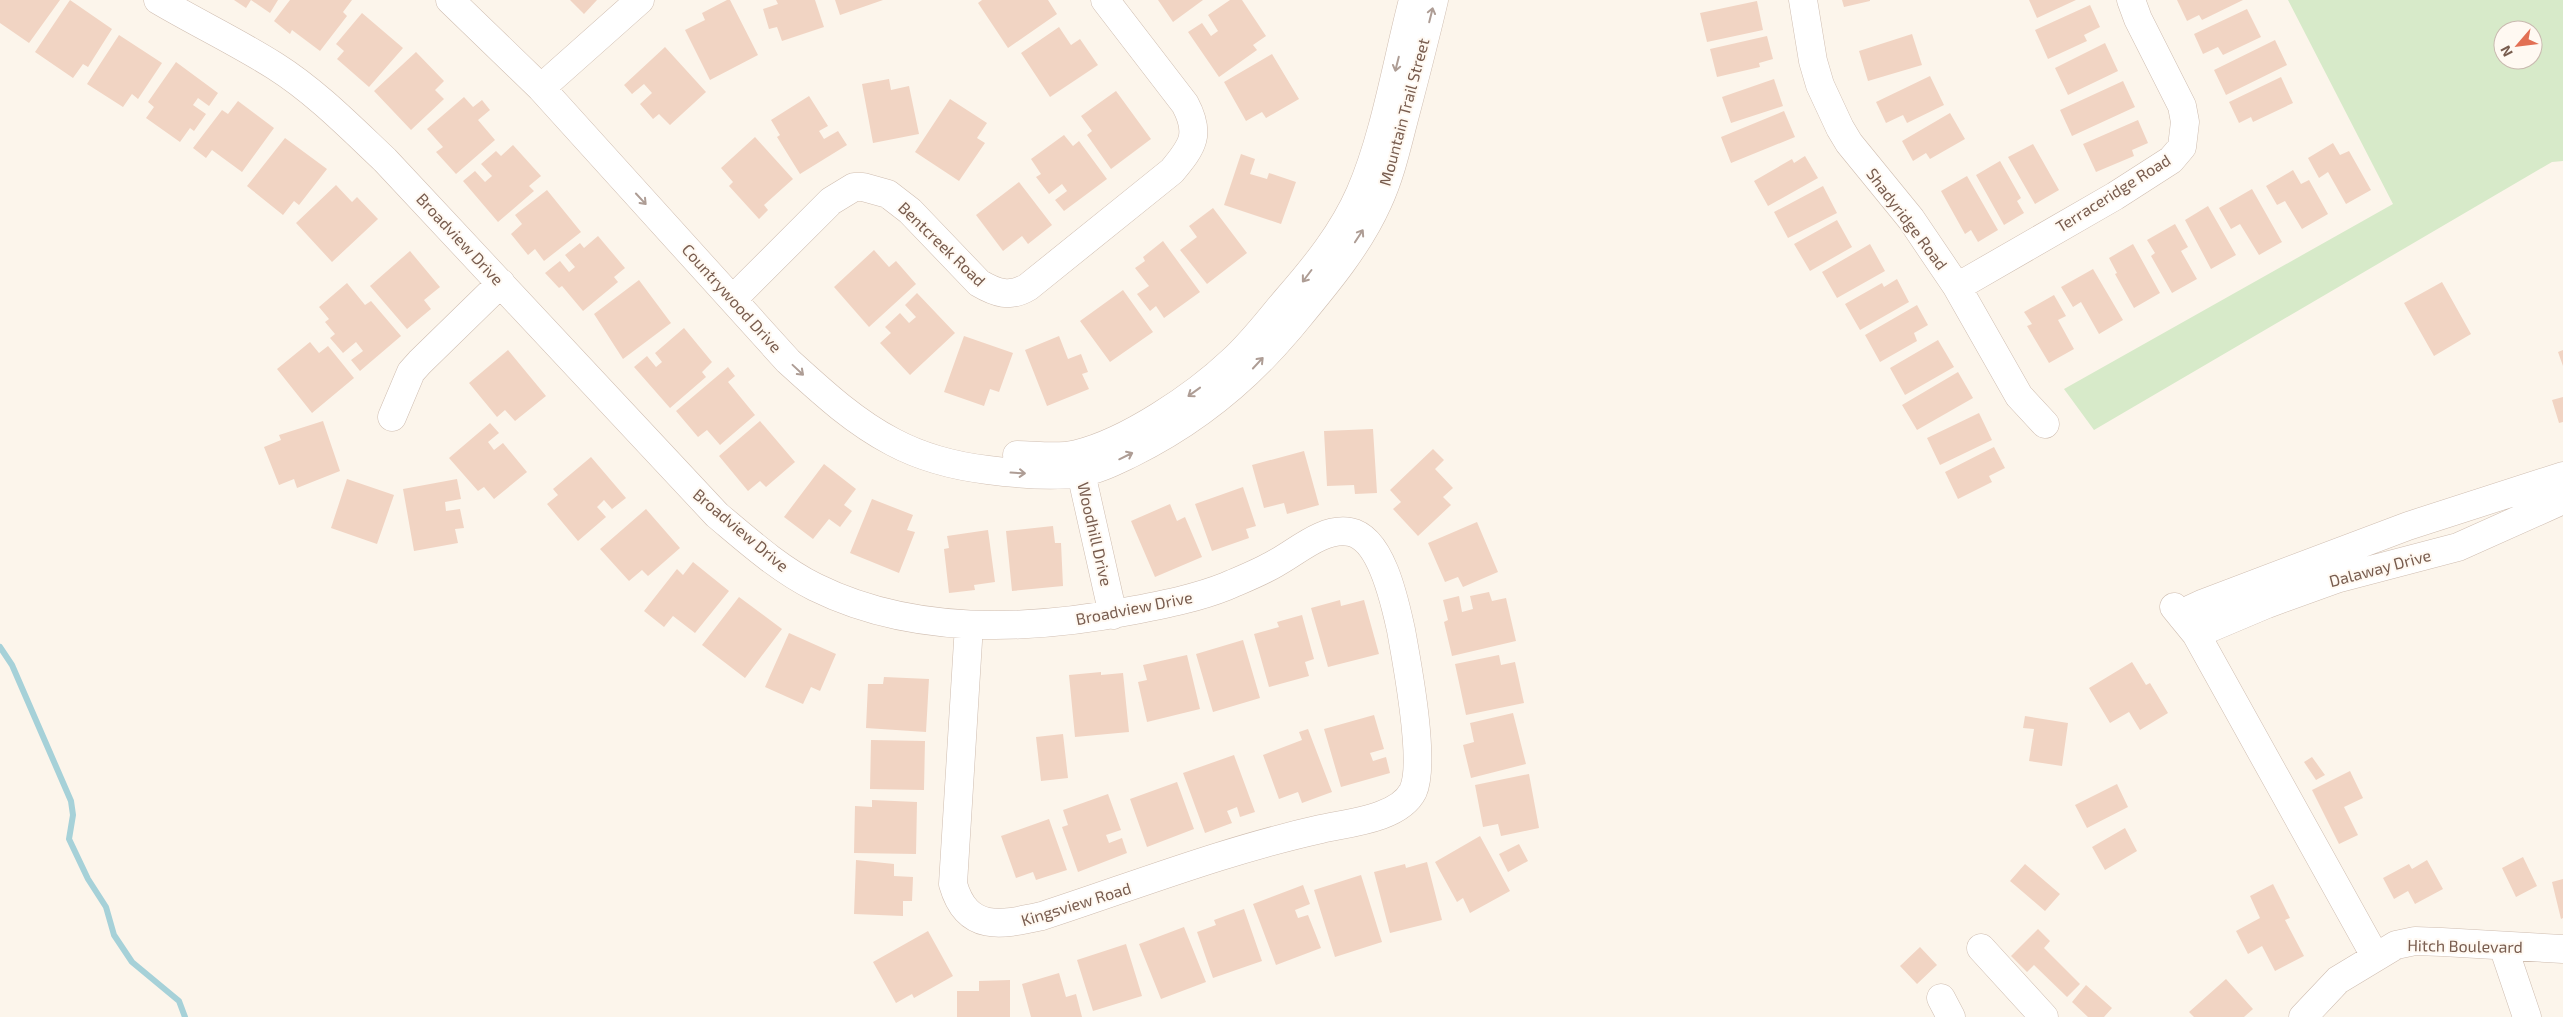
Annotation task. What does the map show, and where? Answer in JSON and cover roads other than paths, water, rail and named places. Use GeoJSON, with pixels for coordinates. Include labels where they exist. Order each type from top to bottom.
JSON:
{"type":"FeatureCollection","features":[{"type":"Feature","properties":{"kind":"street","name":"Broadview Drive"},"geometry":{"type":"LineString","coordinates":[[158,0],[222,34],[306,88],[386,160],[717,515],[776,564],[814,587],[861,607],[917,620],[969,625],[1042,624],[1113,615],[1193,598],[1226,587],[1274,564],[1320,537],[1345,531],[1357,534],[1368,542],[1383,568],[1400,625],[1409,677],[1417,763],[1412,792],[1405,801]]}},
{"type":"Feature","properties":{"kind":"street","name":"Countrywood Drive"},"geometry":{"type":"LineString","coordinates":[[450,0],[547,82]]}},
{"type":"Feature","properties":{"kind":"street","name":"Countrywood Drive"},"geometry":{"type":"LineString","coordinates":[[476,0],[547,82],[739,293],[843,388],[887,418],[926,438],[966,451],[1079,463]]}},
{"type":"Feature","properties":{"kind":"street"},"geometry":{"type":"LineString","coordinates":[[547,82],[640,0]]}},
{"type":"Feature","properties":{"kind":"street","name":"Bentcreek Road"},"geometry":{"type":"LineString","coordinates":[[739,293],[831,201],[846,190],[863,186],[888,194],[910,211],[979,283],[992,291],[1008,294],[1022,291],[1172,171],[1184,156],[1194,136],[1194,120],[1185,104],[1105,0]]}},
{"type":"Feature","properties":{"kind":"street","name":"Mountain Trail Street"},"geometry":{"type":"LineString","coordinates":[[1079,463],[1195,392],[1232,361],[1258,334],[1324,253],[1345,222],[1360,194],[1373,157],[1413,0]]}},
{"type":"Feature","properties":{"kind":"street","name":"Mountain Trail Street"},"geometry":{"type":"LineString","coordinates":[[1079,463],[1109,464],[1152,443],[1188,421],[1230,390],[1272,348],[1339,266],[1378,202],[1392,164],[1434,0]]}},
{"type":"Feature","properties":{"kind":"street","name":"Shadyridge Road"},"geometry":{"type":"LineString","coordinates":[[1803,0],[1813,61],[1820,85],[1840,128],[1849,142],[1911,219],[1957,287],[2019,396],[2045,424]]}},
{"type":"Feature","properties":{"kind":"street","name":"Terraceridge Road"},"geometry":{"type":"LineString","coordinates":[[1957,287],[2115,196],[2171,160],[2182,146],[2185,122],[2182,106],[2130,0]]}},
{"type":"Feature","properties":{"kind":"street"},"geometry":{"type":"LineString","coordinates":[[392,417],[411,372],[501,283]]}},
{"type":"Feature","properties":{"kind":"street","name":"Woodhill Drive"},"geometry":{"type":"LineString","coordinates":[[1079,463],[1113,615]]}},
{"type":"Feature","properties":{"kind":"street"},"geometry":{"type":"LineString","coordinates":[[2375,956],[2184,619],[2191,609],[2204,603],[2408,526],[2563,476]]}},
{"type":"Feature","properties":{"kind":"street","name":"Dalaway Drive"},"geometry":{"type":"LineString","coordinates":[[2184,619],[2267,604],[2336,579],[2458,547],[2563,500]]}},
{"type":"Feature","properties":{"kind":"street","name":"Kingsview Road"},"geometry":{"type":"LineString","coordinates":[[969,625],[953,871],[957,898],[974,918],[985,922],[998,923],[1042,916],[1212,858],[1320,829],[1367,820],[1405,801]]}},
{"type":"Feature","properties":{"kind":"street","name":"Hitch Boulevard"},"geometry":{"type":"LineString","coordinates":[[2303,1017],[2338,980],[2396,945],[2415,941],[2563,949]]}},
{"type":"Feature","properties":{"kind":"street"},"geometry":{"type":"LineString","coordinates":[[2503,946],[2527,1017]]}},
{"type":"Feature","properties":{"kind":"street"},"geometry":{"type":"LineString","coordinates":[[1981,948],[2044,1017]]}},
{"type":"Feature","properties":{"kind":"waterway"},"geometry":{"type":"LineString","coordinates":[[0,647],[12,665],[71,801],[73,815],[69,839],[88,879],[106,907],[114,935],[132,962],[179,1001],[185,1017]]}}]}
